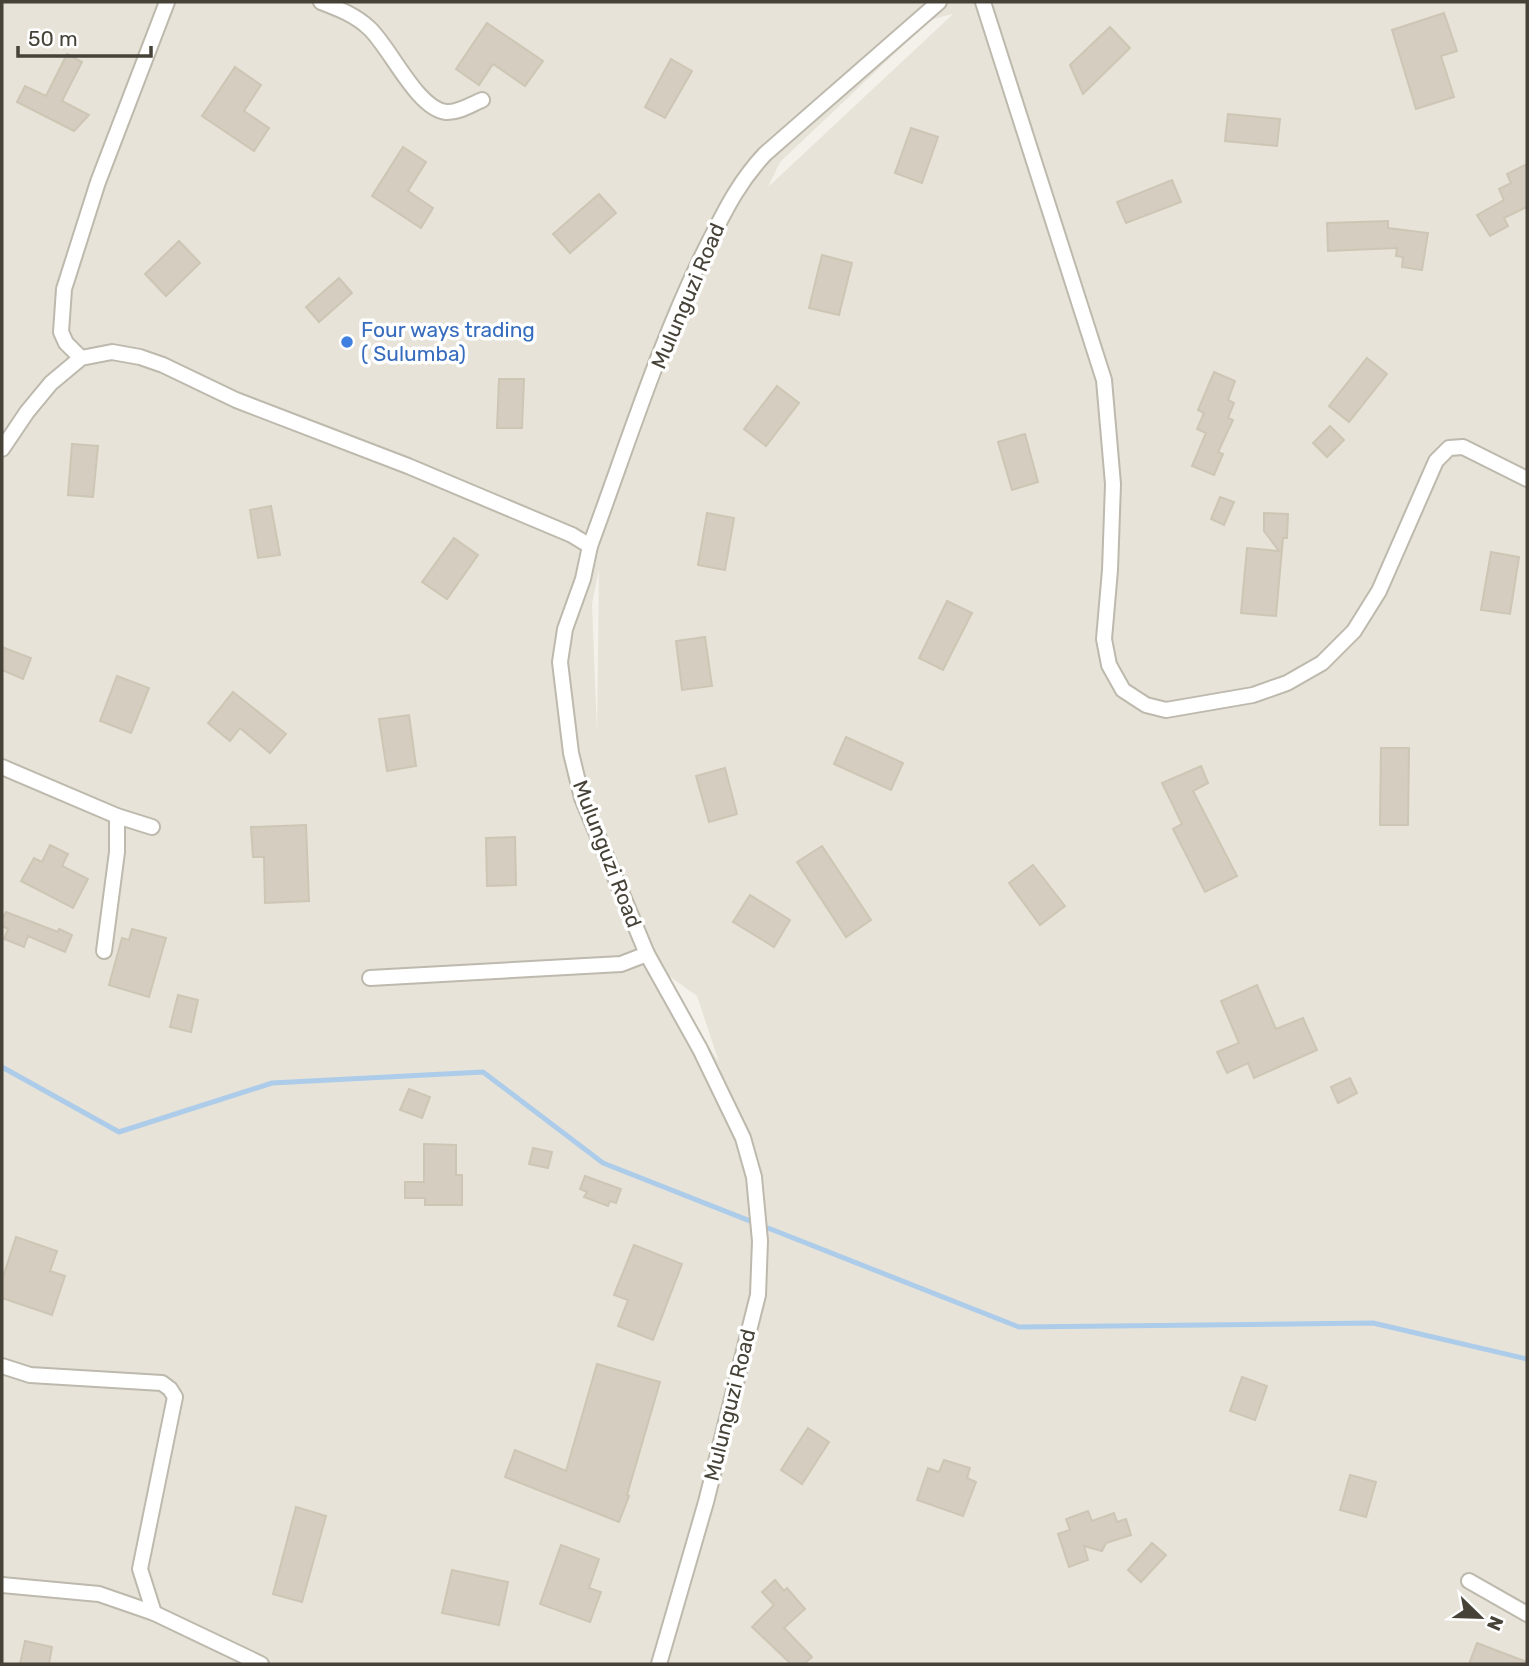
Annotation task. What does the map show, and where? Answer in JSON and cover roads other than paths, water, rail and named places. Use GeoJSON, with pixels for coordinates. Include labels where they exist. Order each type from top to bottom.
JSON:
{"type":"FeatureCollection","features":[{"type":"Feature","properties":{"kind":"street"},"geometry":{"type":"LineString","coordinates":[[80,358],[66,343],[61,332],[64,289],[99,182],[167,2]]}},
{"type":"Feature","properties":{"kind":"street"},"geometry":{"type":"LineString","coordinates":[[321,2],[353,15],[372,29],[405,78],[431,105],[443,112],[453,112],[482,100]]}},
{"type":"Feature","properties":{"kind":"street","name":"Mulunguzi Road"},"geometry":{"type":"LineString","coordinates":[[659,1664],[706,1502],[758,1295],[760,1241],[754,1177],[743,1138],[711,1069],[648,954],[582,798],[571,753],[561,662],[565,629],[583,579],[590,545],[673,322],[697,267],[744,176],[765,154],[939,2]]}},
{"type":"Feature","properties":{"kind":"street"},"geometry":{"type":"LineString","coordinates":[[983,2],[1104,380],[1113,484],[1104,639],[1109,665],[1122,690],[1146,705],[1166,710],[1253,695],[1287,682],[1322,663],[1354,631],[1379,591],[1436,461],[1449,448],[1463,447],[1527,479]]}},
{"type":"Feature","properties":{"kind":"street"},"geometry":{"type":"LineString","coordinates":[[2,449],[51,383],[80,358],[112,352],[140,357],[236,400],[433,477],[590,545]]}},
{"type":"Feature","properties":{"kind":"street"},"geometry":{"type":"LineString","coordinates":[[2,767],[117,816],[152,827]]}},
{"type":"Feature","properties":{"kind":"street"},"geometry":{"type":"LineString","coordinates":[[104,951],[117,852],[117,816]]}},
{"type":"Feature","properties":{"kind":"street"},"geometry":{"type":"LineString","coordinates":[[370,978],[621,964],[648,954]]}},
{"type":"Feature","properties":{"kind":"street"},"geometry":{"type":"LineString","coordinates":[[2,1366],[30,1375],[162,1383],[175,1396],[141,1569],[154,1613]]}},
{"type":"Feature","properties":{"kind":"street"},"geometry":{"type":"LineString","coordinates":[[1469,1581],[1527,1614]]}},
{"type":"Feature","properties":{"kind":"street"},"geometry":{"type":"LineString","coordinates":[[2,1585],[99,1594],[154,1613],[261,1664]]}},
{"type":"Feature","properties":{"kind":"waterway"},"geometry":{"type":"LineString","coordinates":[[2,1067],[119,1132],[272,1083],[483,1072],[603,1163],[1019,1327],[1373,1323],[1527,1359]]}},
{"type":"Feature","properties":{"kind":"place","name":"Four ways trading ( Sulumba)"},"geometry":{"type":"Point","coordinates":[347,342]}}]}
